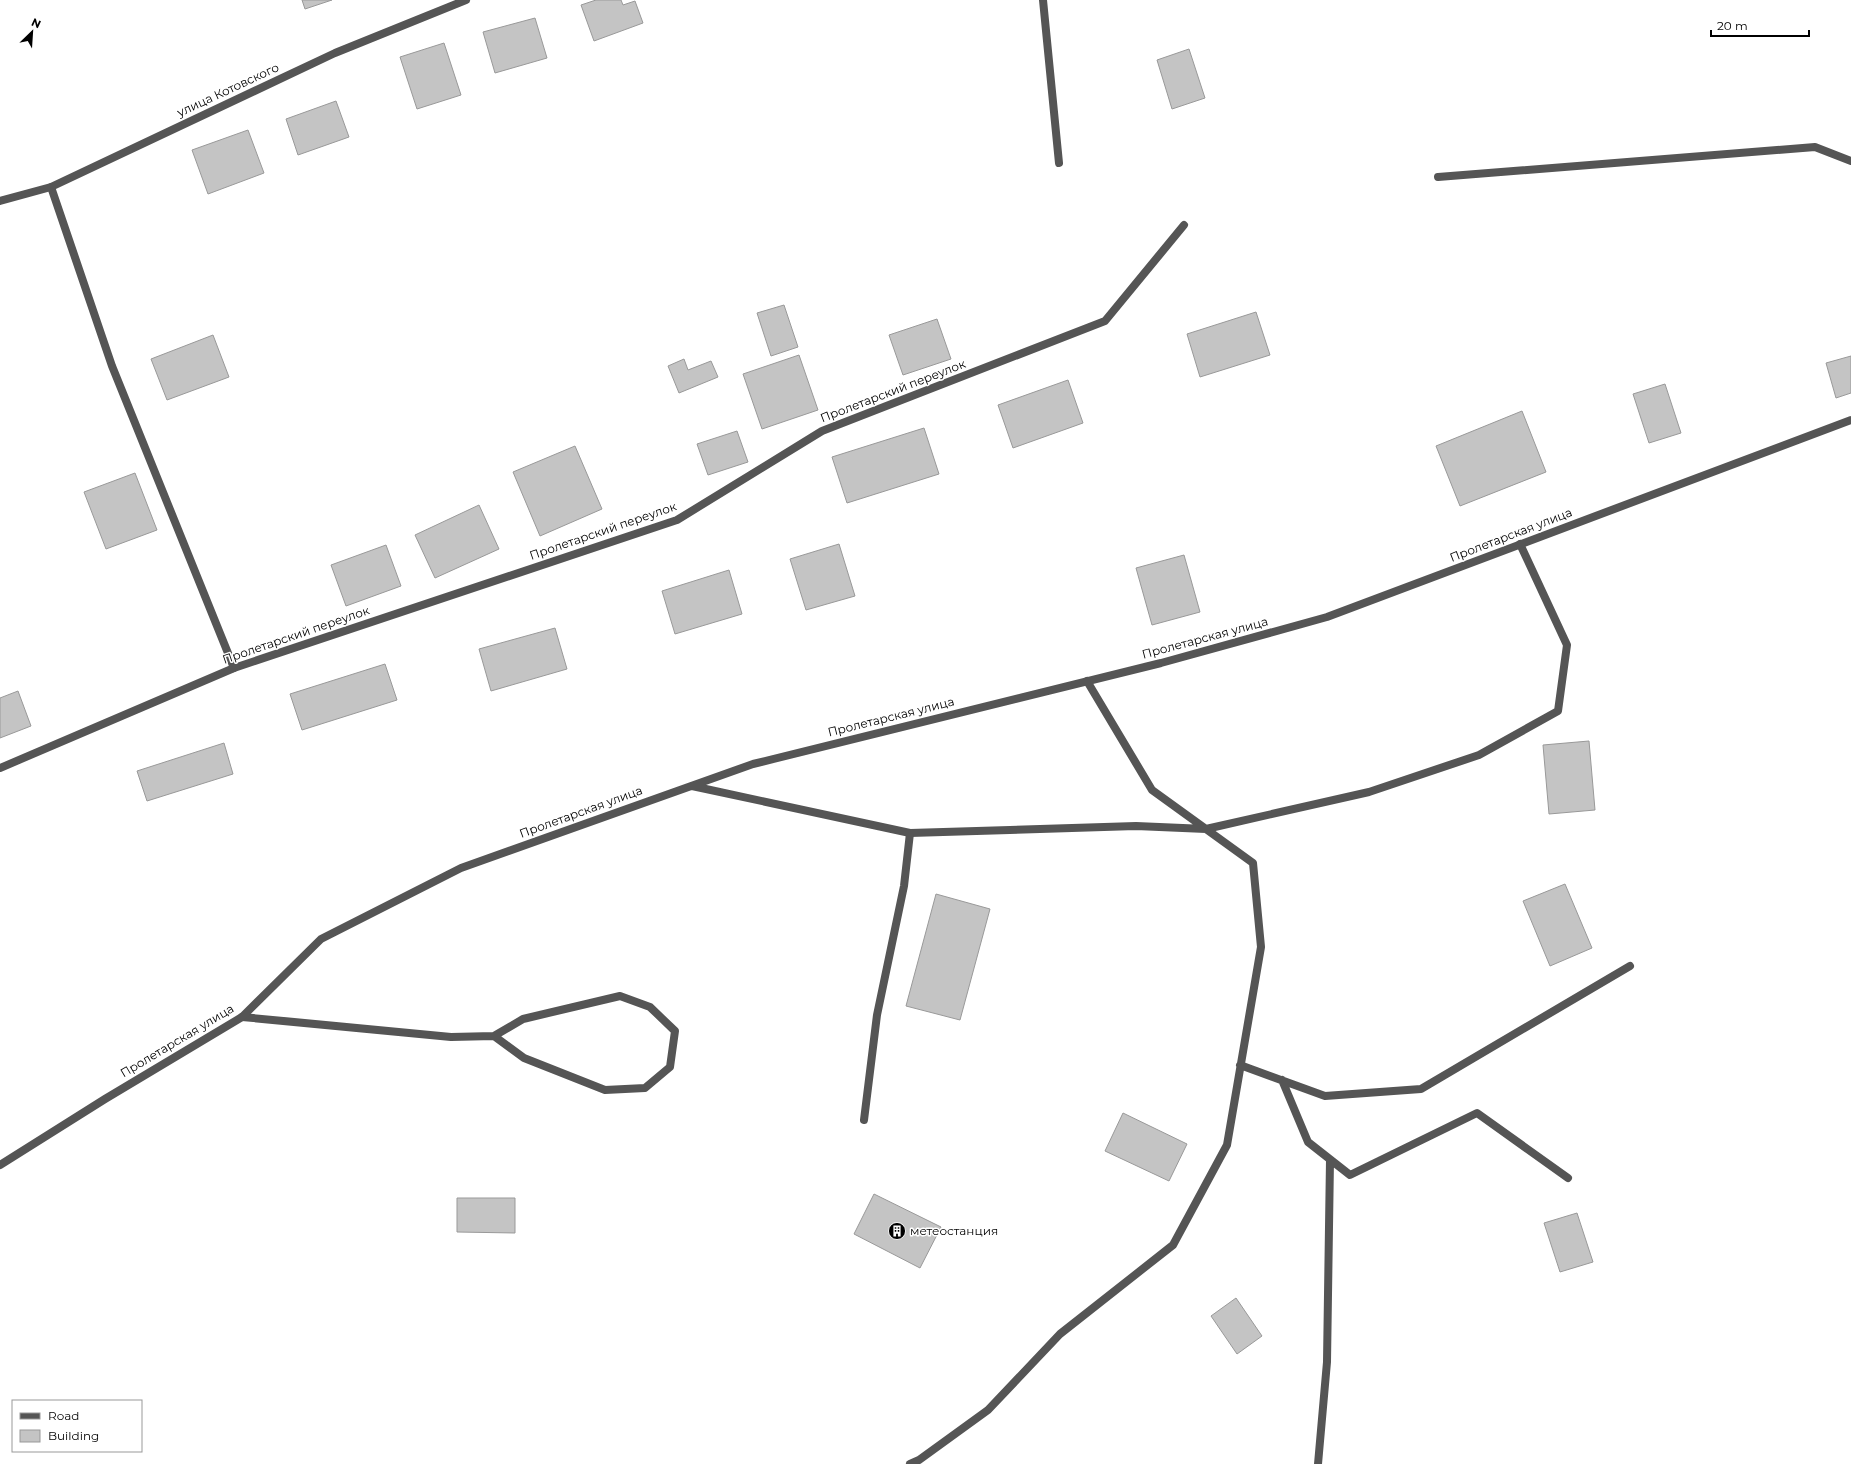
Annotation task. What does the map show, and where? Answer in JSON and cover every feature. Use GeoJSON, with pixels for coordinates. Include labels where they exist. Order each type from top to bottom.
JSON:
{"type":"FeatureCollection","features":[{"type":"Feature","properties":{"kind":"street","name":"улица Котовского"},"geometry":{"type":"LineString","coordinates":[[0,201],[51,187],[335,53],[466,0]]}},
{"type":"Feature","properties":{"kind":"street"},"geometry":{"type":"LineString","coordinates":[[1042,0],[1059,163]]}},
{"type":"Feature","properties":{"kind":"street"},"geometry":{"type":"LineString","coordinates":[[1438,177],[1815,147],[1851,161]]}},
{"type":"Feature","properties":{"kind":"street"},"geometry":{"type":"LineString","coordinates":[[51,187],[112,366],[234,668]]}},
{"type":"Feature","properties":{"kind":"street","name":"Пролетарский переулок"},"geometry":{"type":"LineString","coordinates":[[0,768],[234,668],[677,520],[822,431],[1105,321],[1184,225]]}},
{"type":"Feature","properties":{"kind":"street","name":"Пролетарская улица"},"geometry":{"type":"LineString","coordinates":[[0,1165],[105,1099],[242,1017],[321,939],[461,868],[753,764],[1161,663],[1327,617],[1851,420]]}},
{"type":"Feature","properties":{"kind":"street"},"geometry":{"type":"LineString","coordinates":[[691,786],[910,833],[1136,826],[1206,829],[1377,790],[1478,755],[1558,711],[1567,645],[1520,544]]}},
{"type":"Feature","properties":{"kind":"street"},"geometry":{"type":"LineString","coordinates":[[910,1464],[919,1460],[988,1410],[1060,1334],[1173,1245],[1227,1145],[1261,947],[1253,863],[1152,790],[1087,681]]}},
{"type":"Feature","properties":{"kind":"street"},"geometry":{"type":"LineString","coordinates":[[864,1120],[877,1015],[904,886],[910,833]]}},
{"type":"Feature","properties":{"kind":"street"},"geometry":{"type":"LineString","coordinates":[[1240,1065],[1325,1096],[1421,1089],[1630,966]]}},
{"type":"Feature","properties":{"kind":"street"},"geometry":{"type":"LineString","coordinates":[[242,1017],[451,1037],[494,1036],[523,1019],[620,996],[650,1007],[675,1031],[670,1067],[645,1088],[605,1090],[524,1058],[494,1036]]}},
{"type":"Feature","properties":{"kind":"street"},"geometry":{"type":"LineString","coordinates":[[1282,1080],[1308,1142],[1350,1175],[1477,1113],[1568,1178]]}},
{"type":"Feature","properties":{"kind":"street"},"geometry":{"type":"LineString","coordinates":[[1318,1464],[1327,1362],[1330,1160]]}},
{"type":"Feature","properties":{"kind":"building"},"geometry":{"type":"Polygon","coordinates":[[[302,0],[332,0],[305,9],[302,0]]]}},
{"type":"Feature","properties":{"kind":"building"},"geometry":{"type":"Polygon","coordinates":[[[596,0],[621,0],[623,5],[635,1],[643,23],[594,41],[581,5],[596,0]]]}},
{"type":"Feature","properties":{"kind":"building"},"geometry":{"type":"Polygon","coordinates":[[[535,18],[547,58],[495,73],[483,32],[535,18]]]}},
{"type":"Feature","properties":{"kind":"building"},"geometry":{"type":"Polygon","coordinates":[[[444,43],[461,95],[417,109],[400,57],[444,43]]]}},
{"type":"Feature","properties":{"kind":"building"},"geometry":{"type":"Polygon","coordinates":[[[1189,49],[1205,98],[1172,109],[1157,60],[1189,49]]]}},
{"type":"Feature","properties":{"kind":"building"},"geometry":{"type":"Polygon","coordinates":[[[336,101],[349,137],[298,155],[286,119],[336,101]]]}},
{"type":"Feature","properties":{"kind":"building"},"geometry":{"type":"Polygon","coordinates":[[[248,130],[264,173],[208,194],[192,150],[248,130]]]}},
{"type":"Feature","properties":{"kind":"building"},"geometry":{"type":"Polygon","coordinates":[[[784,305],[798,347],[771,356],[757,313],[784,305]]]}},
{"type":"Feature","properties":{"kind":"building"},"geometry":{"type":"Polygon","coordinates":[[[1256,312],[1270,355],[1200,377],[1187,334],[1256,312]]]}},
{"type":"Feature","properties":{"kind":"building"},"geometry":{"type":"Polygon","coordinates":[[[937,319],[951,359],[903,375],[889,335],[937,319]]]}},
{"type":"Feature","properties":{"kind":"building"},"geometry":{"type":"Polygon","coordinates":[[[213,335],[229,377],[167,400],[151,359],[213,335]]]}},
{"type":"Feature","properties":{"kind":"building"},"geometry":{"type":"Polygon","coordinates":[[[799,355],[818,410],[762,429],[743,374],[799,355]]]}},
{"type":"Feature","properties":{"kind":"building"},"geometry":{"type":"Polygon","coordinates":[[[1851,356],[1851,393],[1836,398],[1826,363],[1851,356]]]}},
{"type":"Feature","properties":{"kind":"building"},"geometry":{"type":"Polygon","coordinates":[[[684,359],[688,370],[711,361],[718,377],[679,393],[668,366],[684,359]]]}},
{"type":"Feature","properties":{"kind":"building"},"geometry":{"type":"Polygon","coordinates":[[[1068,380],[1083,423],[1013,448],[998,405],[1068,380]]]}},
{"type":"Feature","properties":{"kind":"building"},"geometry":{"type":"Polygon","coordinates":[[[1665,384],[1681,433],[1649,443],[1633,394],[1665,384]]]}},
{"type":"Feature","properties":{"kind":"building"},"geometry":{"type":"Polygon","coordinates":[[[1522,411],[1546,472],[1460,506],[1436,446],[1522,411]]]}},
{"type":"Feature","properties":{"kind":"building"},"geometry":{"type":"Polygon","coordinates":[[[924,428],[939,474],[847,503],[832,457],[924,428]]]}},
{"type":"Feature","properties":{"kind":"building"},"geometry":{"type":"Polygon","coordinates":[[[737,431],[748,462],[708,475],[697,444],[737,431]]]}},
{"type":"Feature","properties":{"kind":"building"},"geometry":{"type":"Polygon","coordinates":[[[575,446],[602,509],[540,536],[513,472],[575,446]]]}},
{"type":"Feature","properties":{"kind":"building"},"geometry":{"type":"Polygon","coordinates":[[[135,473],[157,530],[106,549],[84,492],[135,473]]]}},
{"type":"Feature","properties":{"kind":"building"},"geometry":{"type":"Polygon","coordinates":[[[479,505],[499,549],[435,578],[415,535],[479,505]]]}},
{"type":"Feature","properties":{"kind":"building"},"geometry":{"type":"Polygon","coordinates":[[[839,544],[855,596],[806,610],[790,559],[839,544]]]}},
{"type":"Feature","properties":{"kind":"building"},"geometry":{"type":"Polygon","coordinates":[[[386,545],[401,586],[346,606],[331,565],[386,545]]]}},
{"type":"Feature","properties":{"kind":"building"},"geometry":{"type":"Polygon","coordinates":[[[1184,555],[1200,612],[1152,625],[1136,568],[1184,555]]]}},
{"type":"Feature","properties":{"kind":"building"},"geometry":{"type":"Polygon","coordinates":[[[729,570],[742,614],[675,634],[662,591],[729,570]]]}},
{"type":"Feature","properties":{"kind":"building"},"geometry":{"type":"Polygon","coordinates":[[[555,628],[567,669],[491,691],[479,649],[555,628]]]}},
{"type":"Feature","properties":{"kind":"building"},"geometry":{"type":"Polygon","coordinates":[[[385,664],[397,700],[302,730],[290,694],[385,664]]]}},
{"type":"Feature","properties":{"kind":"building"},"geometry":{"type":"Polygon","coordinates":[[[18,691],[31,726],[0,738],[0,698],[18,691]]]}},
{"type":"Feature","properties":{"kind":"building"},"geometry":{"type":"Polygon","coordinates":[[[1589,741],[1595,810],[1549,814],[1543,745],[1589,741]]]}},
{"type":"Feature","properties":{"kind":"building"},"geometry":{"type":"Polygon","coordinates":[[[224,743],[233,774],[147,801],[137,771],[224,743]]]}},
{"type":"Feature","properties":{"kind":"building"},"geometry":{"type":"Polygon","coordinates":[[[1565,884],[1592,948],[1550,966],[1523,901],[1565,884]]]}},
{"type":"Feature","properties":{"kind":"building"},"geometry":{"type":"Polygon","coordinates":[[[936,894],[990,909],[960,1020],[906,1006],[936,894]]]}},
{"type":"Feature","properties":{"kind":"building"},"geometry":{"type":"Polygon","coordinates":[[[1123,1113],[1187,1144],[1169,1181],[1105,1151],[1123,1113]]]}},
{"type":"Feature","properties":{"kind":"building","name":"метеостанция"},"geometry":{"type":"Polygon","coordinates":[[[874,1194],[941,1227],[920,1268],[854,1234],[874,1194]]]}},
{"type":"Feature","properties":{"kind":"building"},"geometry":{"type":"Polygon","coordinates":[[[457,1198],[515,1198],[515,1233],[457,1232],[457,1198]]]}},
{"type":"Feature","properties":{"kind":"building"},"geometry":{"type":"Polygon","coordinates":[[[1577,1213],[1593,1262],[1560,1272],[1544,1223],[1577,1213]]]}},
{"type":"Feature","properties":{"kind":"building"},"geometry":{"type":"Polygon","coordinates":[[[1236,1298],[1262,1336],[1237,1354],[1211,1316],[1236,1298]]]}},
{"type":"Feature","properties":{"kind":"place","name":"метеостанция"},"geometry":{"type":"Point","coordinates":[897,1231]}}]}
